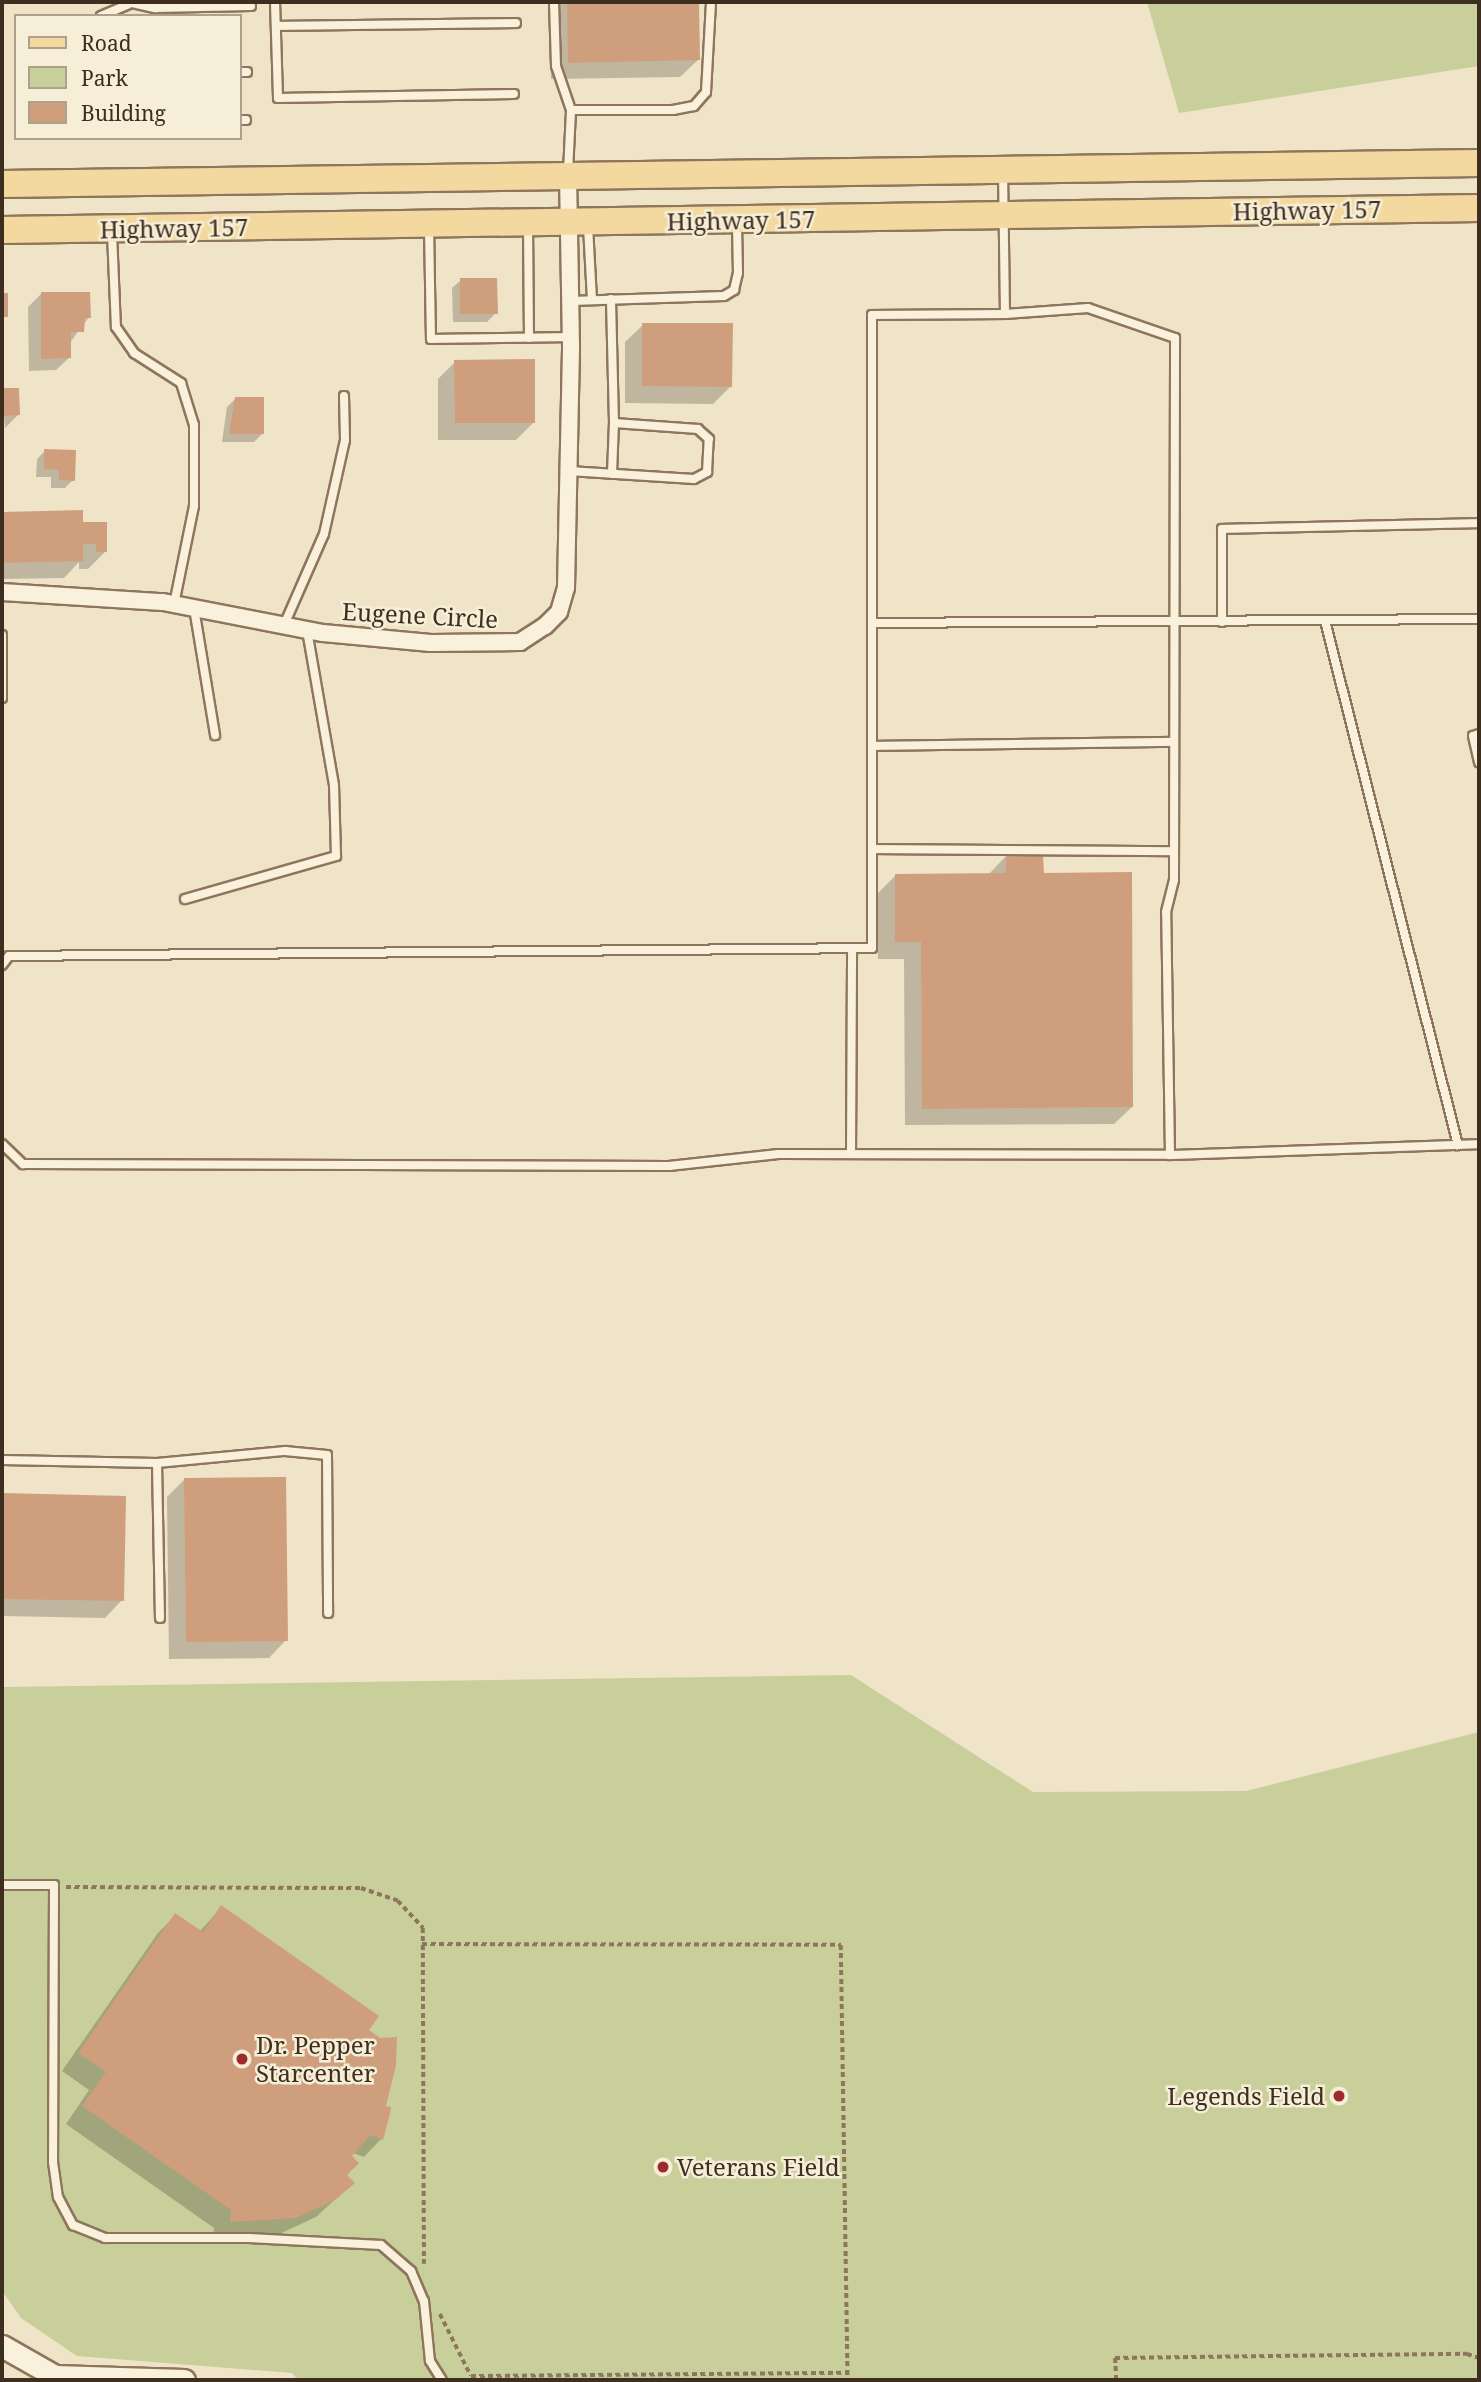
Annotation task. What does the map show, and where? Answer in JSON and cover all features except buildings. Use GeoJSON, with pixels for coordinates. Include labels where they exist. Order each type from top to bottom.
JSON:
{"type":"FeatureCollection","features":[{"type":"Feature","properties":{"kind":"main road","name":"Highway 157"},"geometry":{"type":"LineString","coordinates":[[2,184],[1479,163]]}},
{"type":"Feature","properties":{"kind":"main road","name":"Highway 157"},"geometry":{"type":"LineString","coordinates":[[2,230],[1479,208]]}},
{"type":"Feature","properties":{"kind":"street","name":"Eugene Circle"},"geometry":{"type":"LineString","coordinates":[[2,593],[77,593],[174,604],[307,630],[430,643],[520,642],[559,612],[566,588],[571,301],[578,223],[568,175]]}},
{"type":"Feature","properties":{"kind":"street"},"geometry":{"type":"LineString","coordinates":[[2,2346],[55,2376],[172,2380]]}},
{"type":"Feature","properties":{"kind":"lane"},"geometry":{"type":"LineString","coordinates":[[275,2],[278,98],[514,94]]}},
{"type":"Feature","properties":{"kind":"lane"},"geometry":{"type":"LineString","coordinates":[[554,2],[556,66],[571,110],[568,175]]}},
{"type":"Feature","properties":{"kind":"lane"},"geometry":{"type":"LineString","coordinates":[[571,110],[694,107],[706,92],[711,68],[711,2]]}},
{"type":"Feature","properties":{"kind":"lane"},"geometry":{"type":"LineString","coordinates":[[105,14],[128,3],[155,8],[251,6]]}},
{"type":"Feature","properties":{"kind":"lane"},"geometry":{"type":"LineString","coordinates":[[276,26],[516,23]]}},
{"type":"Feature","properties":{"kind":"lane"},"geometry":{"type":"LineString","coordinates":[[1003,170],[1005,314]]}},
{"type":"Feature","properties":{"kind":"lane"},"geometry":{"type":"LineString","coordinates":[[571,301],[724,296],[734,290],[737,220]]}},
{"type":"Feature","properties":{"kind":"lane"},"geometry":{"type":"LineString","coordinates":[[578,223],[592,300]]}},
{"type":"Feature","properties":{"kind":"lane"},"geometry":{"type":"LineString","coordinates":[[528,224],[529,338]]}},
{"type":"Feature","properties":{"kind":"lane"},"geometry":{"type":"LineString","coordinates":[[429,225],[431,339],[571,337]]}},
{"type":"Feature","properties":{"kind":"lane"},"geometry":{"type":"LineString","coordinates":[[112,228],[116,327],[134,353],[181,383],[194,425],[194,506],[174,604]]}},
{"type":"Feature","properties":{"kind":"lane"},"geometry":{"type":"LineString","coordinates":[[611,299],[614,423],[612,474]]}},
{"type":"Feature","properties":{"kind":"lane"},"geometry":{"type":"LineString","coordinates":[[2,965],[9,956],[872,948],[872,315],[1005,314],[1088,308],[1175,338],[1174,880],[1166,912],[1170,1155]]}},
{"type":"Feature","properties":{"kind":"lane"},"geometry":{"type":"LineString","coordinates":[[284,625],[324,534],[345,440],[344,396]]}},
{"type":"Feature","properties":{"kind":"lane"},"geometry":{"type":"LineString","coordinates":[[569,471],[694,479],[707,472],[709,439],[698,429],[614,423]]}},
{"type":"Feature","properties":{"kind":"lane"},"geometry":{"type":"LineString","coordinates":[[1222,622],[1222,529],[1479,523]]}},
{"type":"Feature","properties":{"kind":"lane"},"geometry":{"type":"LineString","coordinates":[[194,608],[215,735]]}},
{"type":"Feature","properties":{"kind":"lane"},"geometry":{"type":"LineString","coordinates":[[872,623],[1479,619]]}},
{"type":"Feature","properties":{"kind":"lane"},"geometry":{"type":"LineString","coordinates":[[1325,621],[1458,1145]]}},
{"type":"Feature","properties":{"kind":"lane"},"geometry":{"type":"LineString","coordinates":[[185,899],[335,856],[334,785],[307,630]]}},
{"type":"Feature","properties":{"kind":"lane"},"geometry":{"type":"LineString","coordinates":[[2,635],[2,698]]}},
{"type":"Feature","properties":{"kind":"lane"},"geometry":{"type":"LineString","coordinates":[[1479,734],[1473,736],[1479,762]]}},
{"type":"Feature","properties":{"kind":"lane"},"geometry":{"type":"LineString","coordinates":[[872,746],[1174,742]]}},
{"type":"Feature","properties":{"kind":"lane"},"geometry":{"type":"LineString","coordinates":[[872,849],[1174,850]]}},
{"type":"Feature","properties":{"kind":"lane"},"geometry":{"type":"LineString","coordinates":[[850,1154],[852,948]]}},
{"type":"Feature","properties":{"kind":"lane"},"geometry":{"type":"LineString","coordinates":[[2,1144],[23,1164],[669,1166],[778,1154],[1170,1155],[1479,1144]]}},
{"type":"Feature","properties":{"kind":"lane"},"geometry":{"type":"LineString","coordinates":[[2,1460],[157,1463],[285,1451],[327,1455],[328,1613]]}},
{"type":"Feature","properties":{"kind":"lane"},"geometry":{"type":"LineString","coordinates":[[157,1463],[160,1618]]}},
{"type":"Feature","properties":{"kind":"lane"},"geometry":{"type":"LineString","coordinates":[[2,1885],[54,1885],[53,2162],[58,2197],[73,2225],[105,2238],[249,2238],[381,2245],[411,2271],[424,2301],[430,2361],[442,2380]]}},
{"type":"Feature","properties":{"kind":"path"},"geometry":{"type":"LineString","coordinates":[[54,1885],[93,1889],[362,1888],[398,1901],[422,1928],[424,2301]]}},
{"type":"Feature","properties":{"kind":"path"},"geometry":{"type":"LineString","coordinates":[[422,1944],[841,1945],[848,2380]]}},
{"type":"Feature","properties":{"kind":"path"},"geometry":{"type":"LineString","coordinates":[[424,2263],[427,2274]]}},
{"type":"Feature","properties":{"kind":"path"},"geometry":{"type":"LineString","coordinates":[[438,2309],[472,2378],[847,2373]]}},
{"type":"Feature","properties":{"kind":"path"},"geometry":{"type":"LineString","coordinates":[[1116,2380],[1115,2358],[1467,2354],[1479,2358]]}},
{"type":"Feature","properties":{"kind":"green space"},"geometry":{"type":"Polygon","coordinates":[[[1147,2],[1479,2],[1479,66],[1179,113],[1147,2]]]}},
{"type":"Feature","properties":{"kind":"green space"},"geometry":{"type":"Polygon","coordinates":[[[851,1675],[1033,1792],[1246,1791],[1479,1732],[1479,2380],[298,2380],[292,2373],[77,2356],[21,2318],[2,2291],[2,1687],[851,1675]]]}},
{"type":"Feature","properties":{"kind":"place","name":"Dr. Pepper Starcenter"},"geometry":{"type":"Point","coordinates":[242,2059]}},
{"type":"Feature","properties":{"kind":"place","name":"Legends Field"},"geometry":{"type":"Point","coordinates":[1339,2096]}},
{"type":"Feature","properties":{"kind":"place","name":"Veterans Field"},"geometry":{"type":"Point","coordinates":[663,2167]}}]}
